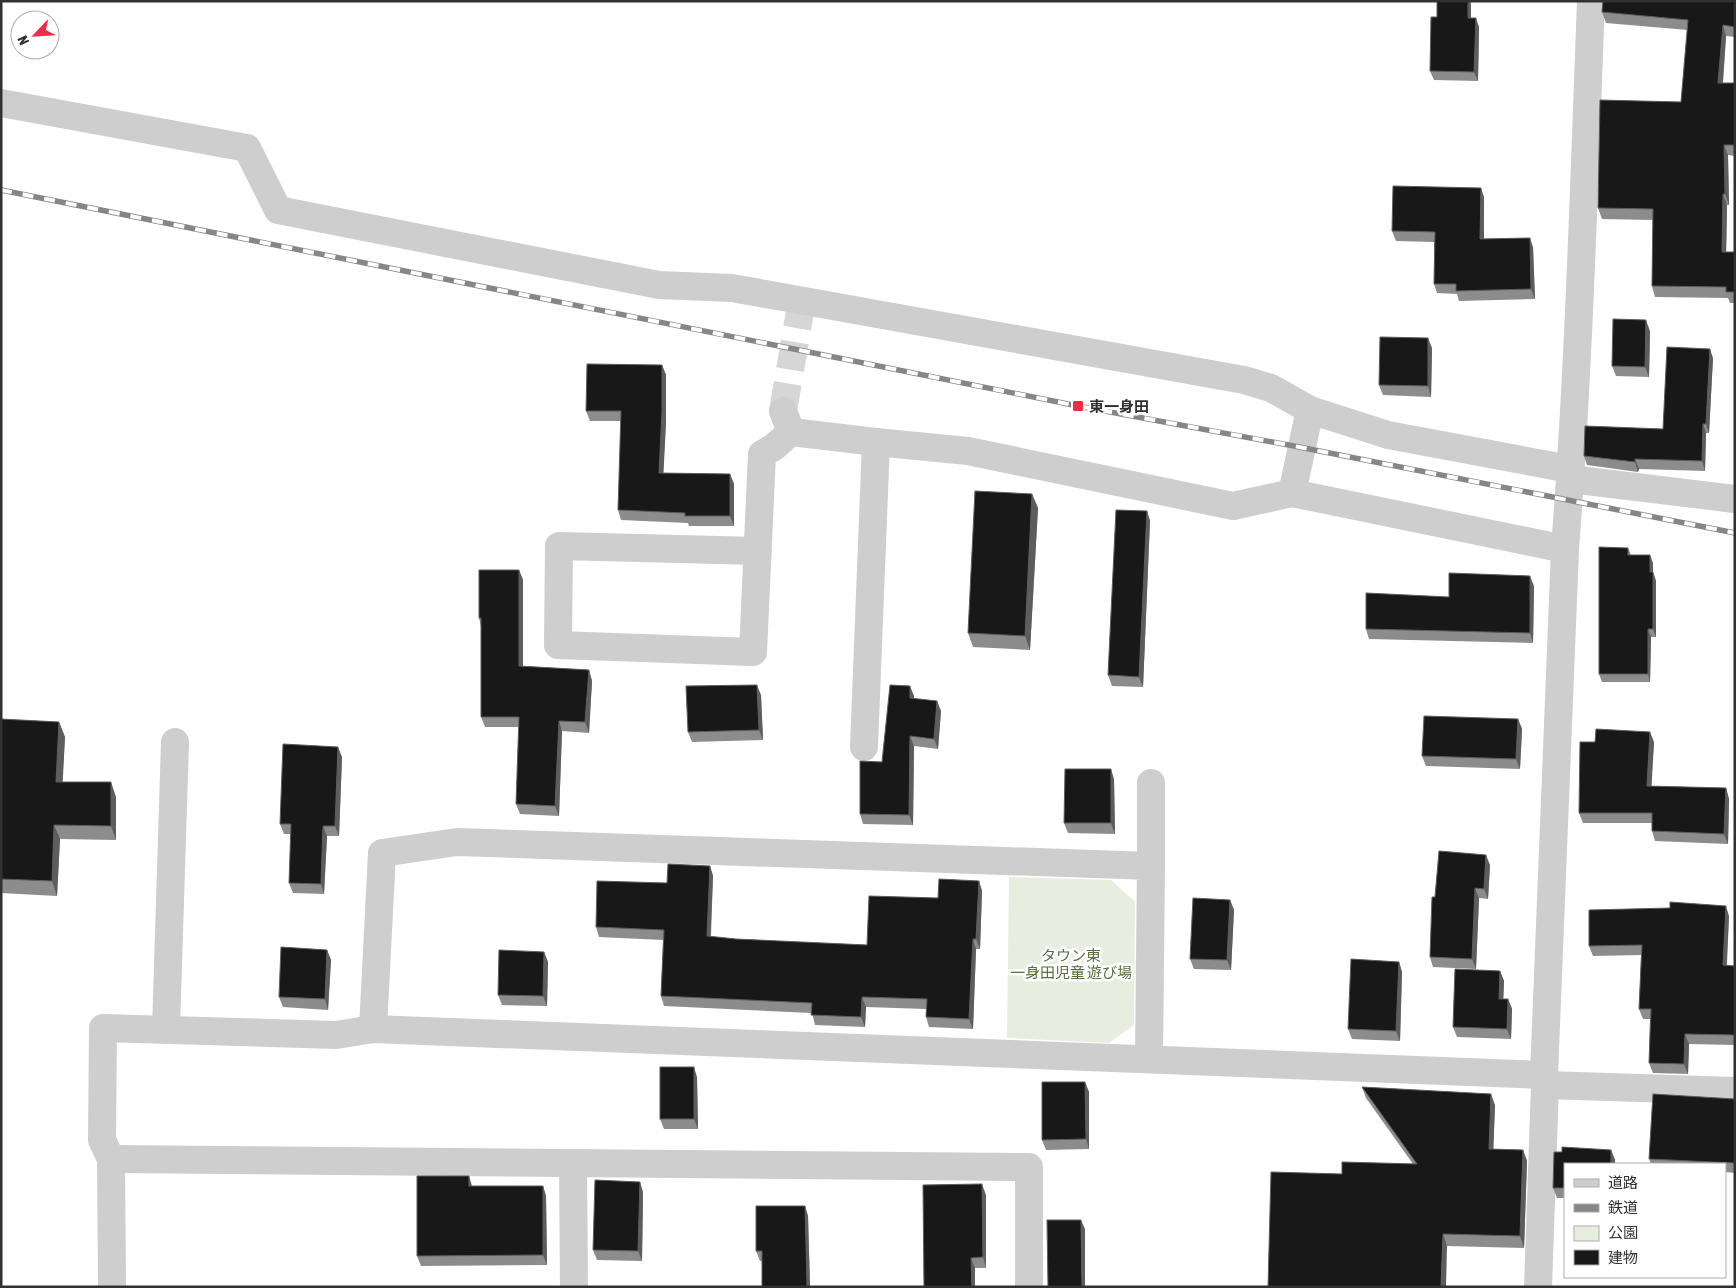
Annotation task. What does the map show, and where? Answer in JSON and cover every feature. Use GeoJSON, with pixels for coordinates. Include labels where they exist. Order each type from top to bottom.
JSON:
{"type":"FeatureCollection","features":[{"type":"Feature","properties":{"kind":"street"},"geometry":{"type":"LineString","coordinates":[[1538,1287],[1544,1080],[1565,549],[1582,238],[1591,1]]}},
{"type":"Feature","properties":{"kind":"street"},"geometry":{"type":"LineString","coordinates":[[1,102],[247,148],[278,210],[659,285],[732,288],[1244,380],[1271,388],[1310,410],[1388,435],[1570,474],[1735,499]]}},
{"type":"Feature","properties":{"kind":"street"},"geometry":{"type":"LineString","coordinates":[[1292,493],[1310,410]]}},
{"type":"Feature","properties":{"kind":"street"},"geometry":{"type":"LineString","coordinates":[[758,551],[559,546],[558,645],[753,652],[758,551],[762,454],[774,447],[787,421],[876,442],[968,451],[1233,506],[1292,493],[1565,549]]}},
{"type":"Feature","properties":{"kind":"street"},"geometry":{"type":"LineString","coordinates":[[864,747],[876,442]]}},
{"type":"Feature","properties":{"kind":"street"},"geometry":{"type":"LineString","coordinates":[[166,1029],[174,742]]}},
{"type":"Feature","properties":{"kind":"street"},"geometry":{"type":"LineString","coordinates":[[1149,1059],[1152,866],[1151,783]]}},
{"type":"Feature","properties":{"kind":"street"},"geometry":{"type":"LineString","coordinates":[[374,1029],[382,853],[457,842],[1152,866]]}},
{"type":"Feature","properties":{"kind":"street"},"geometry":{"type":"LineString","coordinates":[[112,1287],[111,1159],[102,1140],[102,1028],[336,1035],[374,1029],[1149,1059],[1735,1091]]}},
{"type":"Feature","properties":{"kind":"street"},"geometry":{"type":"LineString","coordinates":[[111,1159],[1029,1167],[1029,1287]]}},
{"type":"Feature","properties":{"kind":"street"},"geometry":{"type":"LineString","coordinates":[[572,1164],[574,1287]]}},
{"type":"Feature","properties":{"kind":"green space","name":"タウン東 一身田児童 遊び場"},"geometry":{"type":"Polygon","coordinates":[[[1009,877],[1111,880],[1135,902],[1134,1025],[1109,1043],[1007,1038],[1009,877]]]}},
{"type":"Feature","properties":{"kind":"building"},"geometry":{"type":"Polygon","coordinates":[[[1437,1],[1468,1],[1468,18],[1476,18],[1474,72],[1430,71],[1431,17],[1437,17],[1437,1]]]}},
{"type":"Feature","properties":{"kind":"building"},"geometry":{"type":"Polygon","coordinates":[[[1603,1],[1735,1],[1735,27],[1723,25],[1718,83],[1735,83],[1735,145],[1724,145],[1725,194],[1723,194],[1722,252],[1735,252],[1735,292],[1726,292],[1726,287],[1652,286],[1653,209],[1598,208],[1600,100],[1681,102],[1688,20],[1602,12],[1603,1]]]}},
{"type":"Feature","properties":{"kind":"building"},"geometry":{"type":"Polygon","coordinates":[[[1393,186],[1481,188],[1480,239],[1530,238],[1531,289],[1456,291],[1456,284],[1434,284],[1435,232],[1392,231],[1393,186]]]}},
{"type":"Feature","properties":{"kind":"building"},"geometry":{"type":"Polygon","coordinates":[[[1613,319],[1646,320],[1645,367],[1612,366],[1613,319]]]}},
{"type":"Feature","properties":{"kind":"building"},"geometry":{"type":"Polygon","coordinates":[[[1380,337],[1428,338],[1428,386],[1379,385],[1380,337]]]}},
{"type":"Feature","properties":{"kind":"building"},"geometry":{"type":"Polygon","coordinates":[[[1667,347],[1710,349],[1706,424],[1703,424],[1702,461],[1635,459],[1635,462],[1584,456],[1585,426],[1663,429],[1667,347]]]}},
{"type":"Feature","properties":{"kind":"building"},"geometry":{"type":"Polygon","coordinates":[[[587,364],[662,365],[659,473],[730,474],[730,516],[685,516],[685,513],[618,510],[621,411],[586,411],[587,364]]]}},
{"type":"Feature","properties":{"kind":"building"},"geometry":{"type":"Polygon","coordinates":[[[975,491],[1032,494],[1025,636],[968,633],[975,491]]]}},
{"type":"Feature","properties":{"kind":"building"},"geometry":{"type":"Polygon","coordinates":[[[1116,510],[1147,511],[1139,677],[1108,675],[1116,510]]]}},
{"type":"Feature","properties":{"kind":"building"},"geometry":{"type":"Polygon","coordinates":[[[1599,547],[1628,548],[1628,555],[1650,555],[1650,572],[1653,572],[1653,629],[1648,629],[1648,674],[1599,674],[1599,547]]]}},
{"type":"Feature","properties":{"kind":"building"},"geometry":{"type":"Polygon","coordinates":[[[479,570],[519,570],[519,666],[589,670],[585,722],[559,721],[555,806],[516,804],[519,717],[481,717],[479,570]]]}},
{"type":"Feature","properties":{"kind":"building"},"geometry":{"type":"Polygon","coordinates":[[[1449,573],[1530,576],[1530,633],[1366,629],[1366,593],[1449,597],[1449,573]]]}},
{"type":"Feature","properties":{"kind":"building"},"geometry":{"type":"Polygon","coordinates":[[[757,685],[759,730],[688,732],[686,686],[757,685]]]}},
{"type":"Feature","properties":{"kind":"building"},"geometry":{"type":"Polygon","coordinates":[[[890,685],[910,686],[910,698],[937,701],[934,739],[910,736],[909,815],[860,814],[860,761],[882,762],[890,685]]]}},
{"type":"Feature","properties":{"kind":"building"},"geometry":{"type":"Polygon","coordinates":[[[1424,716],[1518,719],[1516,759],[1422,756],[1424,716]]]}},
{"type":"Feature","properties":{"kind":"building"},"geometry":{"type":"Polygon","coordinates":[[[1,719],[59,722],[56,782],[111,782],[111,826],[54,825],[52,881],[1,879],[1,719]]]}},
{"type":"Feature","properties":{"kind":"building"},"geometry":{"type":"Polygon","coordinates":[[[1596,729],[1650,732],[1647,786],[1726,788],[1724,834],[1652,831],[1652,813],[1579,813],[1580,742],[1595,742],[1596,729]]]}},
{"type":"Feature","properties":{"kind":"building"},"geometry":{"type":"Polygon","coordinates":[[[283,744],[338,747],[335,826],[323,826],[321,884],[289,883],[291,824],[280,824],[283,744]]]}},
{"type":"Feature","properties":{"kind":"building"},"geometry":{"type":"Polygon","coordinates":[[[1065,769],[1111,769],[1111,823],[1064,823],[1065,769]]]}},
{"type":"Feature","properties":{"kind":"building"},"geometry":{"type":"Polygon","coordinates":[[[1439,851],[1486,855],[1484,889],[1475,888],[1472,959],[1430,957],[1432,897],[1435,897],[1439,851]]]}},
{"type":"Feature","properties":{"kind":"building"},"geometry":{"type":"Polygon","coordinates":[[[668,864],[710,866],[707,936],[736,939],[867,945],[869,896],[938,898],[939,879],[979,881],[976,939],[973,939],[969,1019],[926,1017],[927,999],[862,997],[861,1017],[811,1015],[812,1003],[661,996],[664,930],[596,927],[597,881],[667,883],[668,864]]]}},
{"type":"Feature","properties":{"kind":"building"},"geometry":{"type":"Polygon","coordinates":[[[1193,898],[1230,900],[1227,960],[1190,959],[1193,898]]]}},
{"type":"Feature","properties":{"kind":"building"},"geometry":{"type":"Polygon","coordinates":[[[1670,902],[1726,906],[1723,965],[1735,966],[1735,1035],[1685,1034],[1684,1064],[1649,1063],[1651,1009],[1639,1009],[1642,945],[1589,946],[1589,910],[1670,908],[1670,902]]]}},
{"type":"Feature","properties":{"kind":"building"},"geometry":{"type":"Polygon","coordinates":[[[281,947],[327,950],[325,999],[279,997],[281,947]]]}},
{"type":"Feature","properties":{"kind":"building"},"geometry":{"type":"Polygon","coordinates":[[[499,950],[544,952],[543,996],[498,995],[499,950]]]}},
{"type":"Feature","properties":{"kind":"building"},"geometry":{"type":"Polygon","coordinates":[[[1351,959],[1399,962],[1396,1031],[1348,1029],[1351,959]]]}},
{"type":"Feature","properties":{"kind":"building"},"geometry":{"type":"Polygon","coordinates":[[[1455,969],[1500,971],[1499,999],[1508,999],[1507,1029],[1453,1027],[1455,969]]]}},
{"type":"Feature","properties":{"kind":"building"},"geometry":{"type":"Polygon","coordinates":[[[660,1067],[694,1067],[694,1119],[660,1119],[660,1067]]]}},
{"type":"Feature","properties":{"kind":"building"},"geometry":{"type":"Polygon","coordinates":[[[1042,1082],[1085,1082],[1086,1139],[1042,1140],[1042,1082]]]}},
{"type":"Feature","properties":{"kind":"building"},"geometry":{"type":"Polygon","coordinates":[[[1362,1087],[1491,1094],[1489,1149],[1523,1150],[1520,1236],[1443,1234],[1441,1287],[1268,1287],[1271,1172],[1342,1174],[1342,1162],[1417,1164],[1362,1087]]]}},
{"type":"Feature","properties":{"kind":"building"},"geometry":{"type":"Polygon","coordinates":[[[1653,1094],[1735,1099],[1735,1163],[1649,1159],[1653,1094]]]}},
{"type":"Feature","properties":{"kind":"building"},"geometry":{"type":"Polygon","coordinates":[[[1562,1147],[1611,1150],[1611,1163],[1564,1163],[1564,1188],[1553,1188],[1554,1152],[1562,1152],[1562,1147]]]}},
{"type":"Feature","properties":{"kind":"building"},"geometry":{"type":"Polygon","coordinates":[[[417,1176],[469,1176],[469,1186],[543,1186],[543,1255],[417,1256],[417,1176]]]}},
{"type":"Feature","properties":{"kind":"building"},"geometry":{"type":"Polygon","coordinates":[[[595,1180],[640,1182],[638,1251],[593,1250],[595,1180]]]}},
{"type":"Feature","properties":{"kind":"building"},"geometry":{"type":"Polygon","coordinates":[[[982,1184],[983,1257],[971,1258],[972,1287],[924,1287],[923,1185],[982,1184]]]}},
{"type":"Feature","properties":{"kind":"building"},"geometry":{"type":"Polygon","coordinates":[[[756,1206],[805,1206],[807,1287],[762,1287],[762,1251],[756,1251],[756,1206]]]}},
{"type":"Feature","properties":{"kind":"building"},"geometry":{"type":"Polygon","coordinates":[[[1047,1220],[1081,1220],[1082,1287],[1048,1287],[1047,1220]]]}},
{"type":"Feature","properties":{"kind":"tunnel"},"geometry":{"type":"LineString","coordinates":[[783,411],[802,300]]}},
{"type":"Feature","properties":{"kind":"railway"},"geometry":{"type":"LineString","coordinates":[[1,190],[1078,406],[1294,446],[1735,533]]}},
{"type":"Feature","properties":{"kind":"place","name":"東一身田"},"geometry":{"type":"Point","coordinates":[1078,406]}}]}
